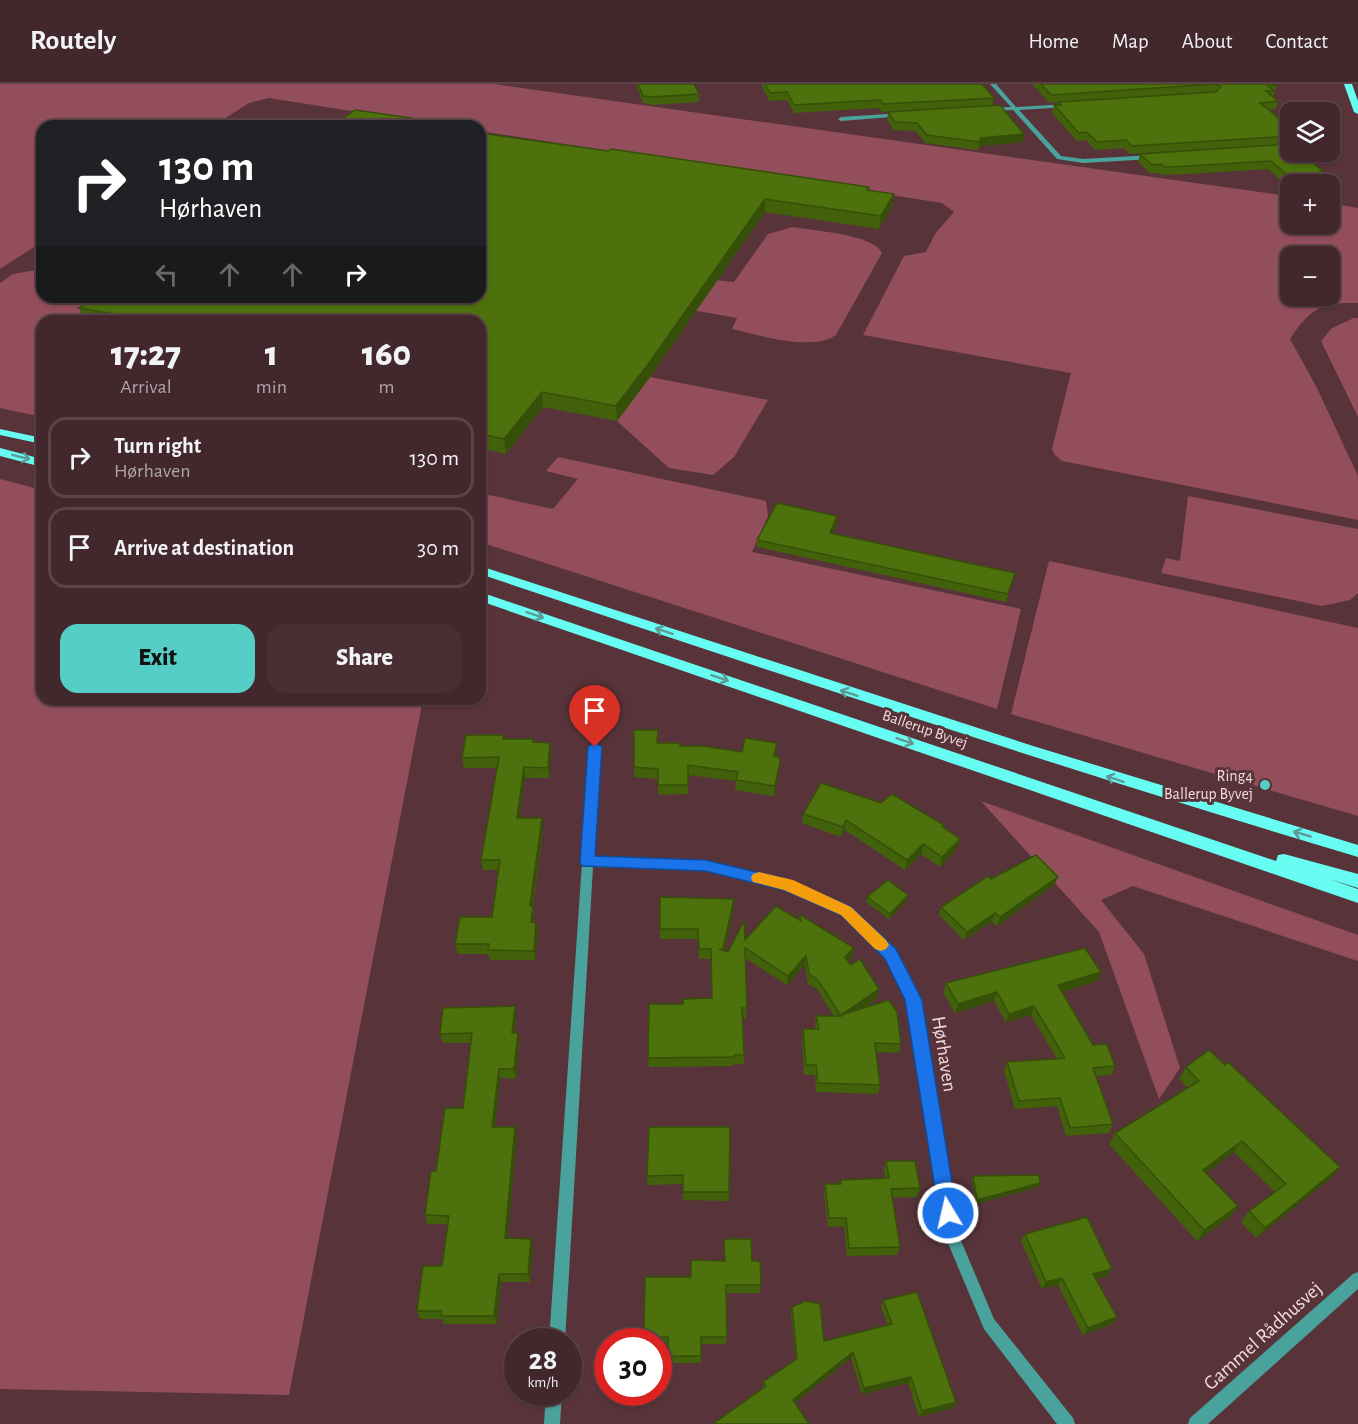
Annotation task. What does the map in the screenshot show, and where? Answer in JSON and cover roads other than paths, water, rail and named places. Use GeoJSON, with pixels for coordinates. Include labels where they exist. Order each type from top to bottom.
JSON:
{"type":"FeatureCollection","features":[{"type":"Feature","properties":{"kind":"main road"},"geometry":{"type":"LineString","coordinates":[[1348,84],[1358,112]]}},
{"type":"Feature","properties":{"kind":"main road"},"geometry":{"type":"LineString","coordinates":[[0,432],[36,440]]}},
{"type":"Feature","properties":{"kind":"main road"},"geometry":{"type":"LineString","coordinates":[[0,452],[36,461]]}},
{"type":"Feature","properties":{"kind":"main road","name":"Ballerup Byvej"},"geometry":{"type":"LineString","coordinates":[[486,572],[1013,747],[1358,851]]}},
{"type":"Feature","properties":{"kind":"main road","name":"Ballerup Byvej"},"geometry":{"type":"LineString","coordinates":[[486,598],[1358,896]]}},
{"type":"Feature","properties":{"kind":"main road"},"geometry":{"type":"LineString","coordinates":[[1114,811],[1358,881]]}},
{"type":"Feature","properties":{"kind":"street"},"geometry":{"type":"LineString","coordinates":[[993,84],[1059,158],[1083,161],[1161,156]]}},
{"type":"Feature","properties":{"kind":"street"},"geometry":{"type":"LineString","coordinates":[[978,110],[1079,104]]}},
{"type":"Feature","properties":{"kind":"street"},"geometry":{"type":"LineString","coordinates":[[841,118],[908,114]]}},
{"type":"Feature","properties":{"kind":"street"},"geometry":{"type":"LineString","coordinates":[[558,1328],[595,747]]}},
{"type":"Feature","properties":{"kind":"street","name":"Hørhaven"},"geometry":{"type":"LineString","coordinates":[[587,862],[705,866],[787,885],[846,911],[891,954],[914,1000],[952,1236],[989,1324],[1067,1424]]}},
{"type":"Feature","properties":{"kind":"street","name":"Gammel Rådhusvej"},"geometry":{"type":"LineString","coordinates":[[1196,1424],[1358,1279]]}},
{"type":"Feature","properties":{"kind":"street"},"geometry":{"type":"LineString","coordinates":[[552,1424],[553,1406]]}},
{"type":"Feature","properties":{"kind":"place","name":"Ring4 Ballerup Byvej"},"geometry":{"type":"Point","coordinates":[1265,785]}}]}
